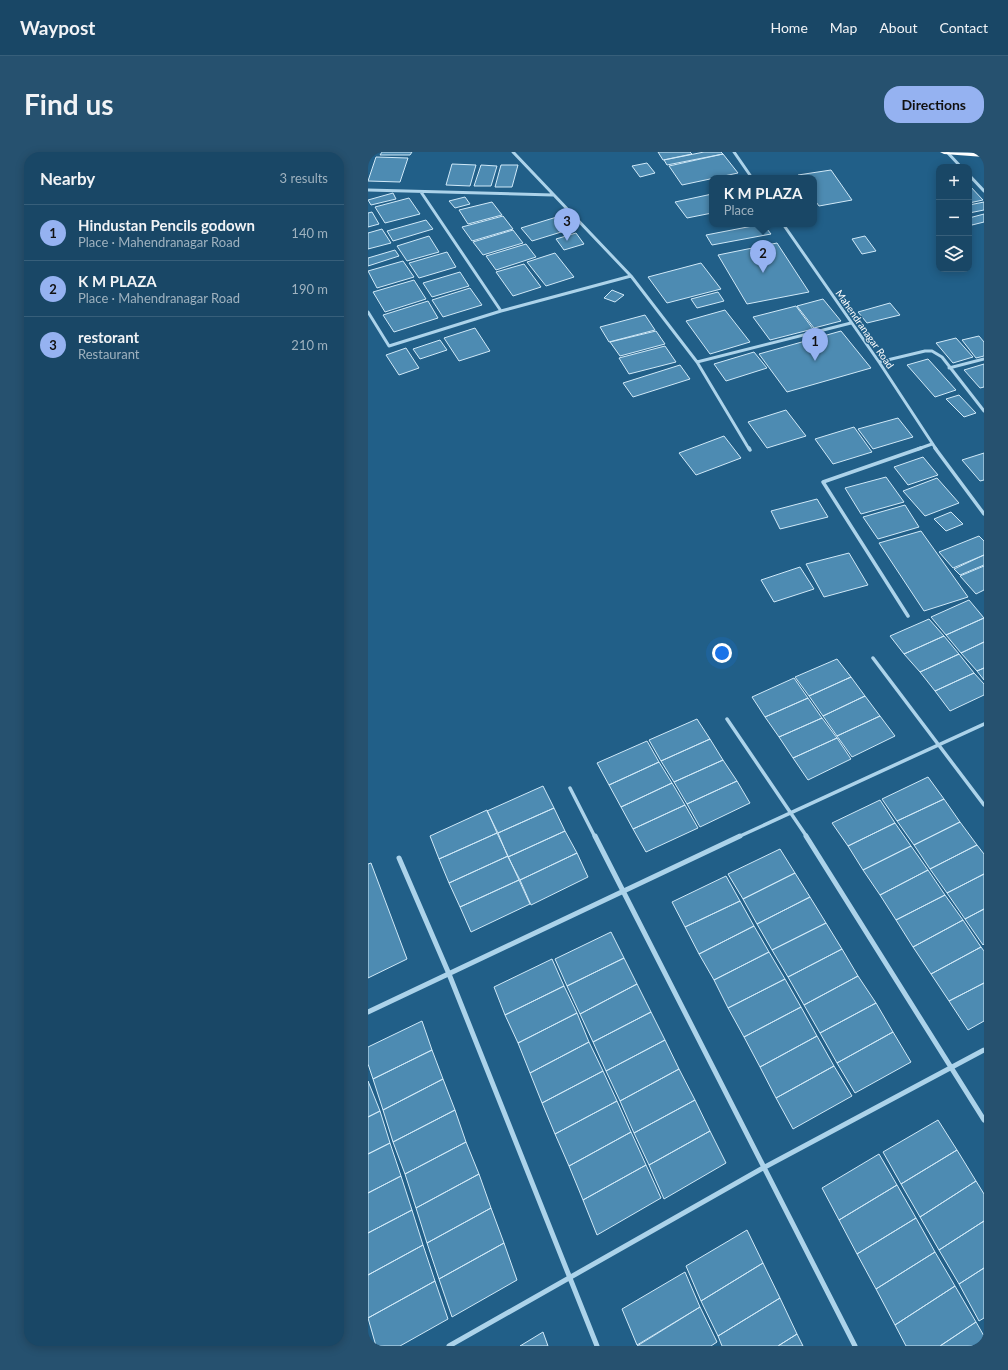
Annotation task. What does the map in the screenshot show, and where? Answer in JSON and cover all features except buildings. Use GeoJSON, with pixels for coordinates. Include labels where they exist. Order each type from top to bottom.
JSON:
{"type":"FeatureCollection","features":[{"type":"Feature","properties":{"kind":"highway"},"geometry":{"type":"LineString","coordinates":[[944,152],[984,155]]}},
{"type":"Feature","properties":{"kind":"street"},"geometry":{"type":"LineString","coordinates":[[513,152],[552,195],[631,276],[697,362],[750,450]]}},
{"type":"Feature","properties":{"kind":"street"},"geometry":{"type":"LineString","coordinates":[[734,152],[750,175]]}},
{"type":"Feature","properties":{"kind":"street"},"geometry":{"type":"LineString","coordinates":[[947,152],[958,164]]}},
{"type":"Feature","properties":{"kind":"street"},"geometry":{"type":"LineString","coordinates":[[972,178],[984,192]]}},
{"type":"Feature","properties":{"kind":"street"},"geometry":{"type":"LineString","coordinates":[[368,190],[552,195]]}},
{"type":"Feature","properties":{"kind":"street"},"geometry":{"type":"LineString","coordinates":[[421,192],[501,312]]}},
{"type":"Feature","properties":{"kind":"street","name":"Mahendranagar Road"},"geometry":{"type":"LineString","coordinates":[[785,227],[879,362],[932,444],[984,514]]}},
{"type":"Feature","properties":{"kind":"street"},"geometry":{"type":"LineString","coordinates":[[368,312],[389,346],[501,312],[631,276]]}},
{"type":"Feature","properties":{"kind":"street"},"geometry":{"type":"LineString","coordinates":[[697,362],[851,323]]}},
{"type":"Feature","properties":{"kind":"street"},"geometry":{"type":"LineString","coordinates":[[879,362],[929,351],[942,357],[949,368],[984,411]]}},
{"type":"Feature","properties":{"kind":"street"},"geometry":{"type":"LineString","coordinates":[[949,368],[984,359]]}},
{"type":"Feature","properties":{"kind":"street"},"geometry":{"type":"LineString","coordinates":[[908,616],[823,482],[932,444]]}},
{"type":"Feature","properties":{"kind":"street"},"geometry":{"type":"LineString","coordinates":[[873,658],[984,805]]}},
{"type":"Feature","properties":{"kind":"street"},"geometry":{"type":"LineString","coordinates":[[727,719],[791,812],[984,1120]]}},
{"type":"Feature","properties":{"kind":"street"},"geometry":{"type":"LineString","coordinates":[[368,1012],[623,890],[984,724]]}},
{"type":"Feature","properties":{"kind":"street"},"geometry":{"type":"LineString","coordinates":[[570,788],[855,1346]]}},
{"type":"Feature","properties":{"kind":"street"},"geometry":{"type":"LineString","coordinates":[[399,858],[449,974],[597,1346]]}},
{"type":"Feature","properties":{"kind":"street"},"geometry":{"type":"LineString","coordinates":[[449,1346],[763,1168],[984,1050]]}},
{"type":"Feature","properties":{"kind":"place","name":"restorant"},"geometry":{"type":"Point","coordinates":[567,241]}},
{"type":"Feature","properties":{"kind":"place","name":"K M PLAZA"},"geometry":{"type":"Point","coordinates":[763,273]}},
{"type":"Feature","properties":{"kind":"place","name":"Hindustan Pencils godown"},"geometry":{"type":"Point","coordinates":[815,361]}}]}
